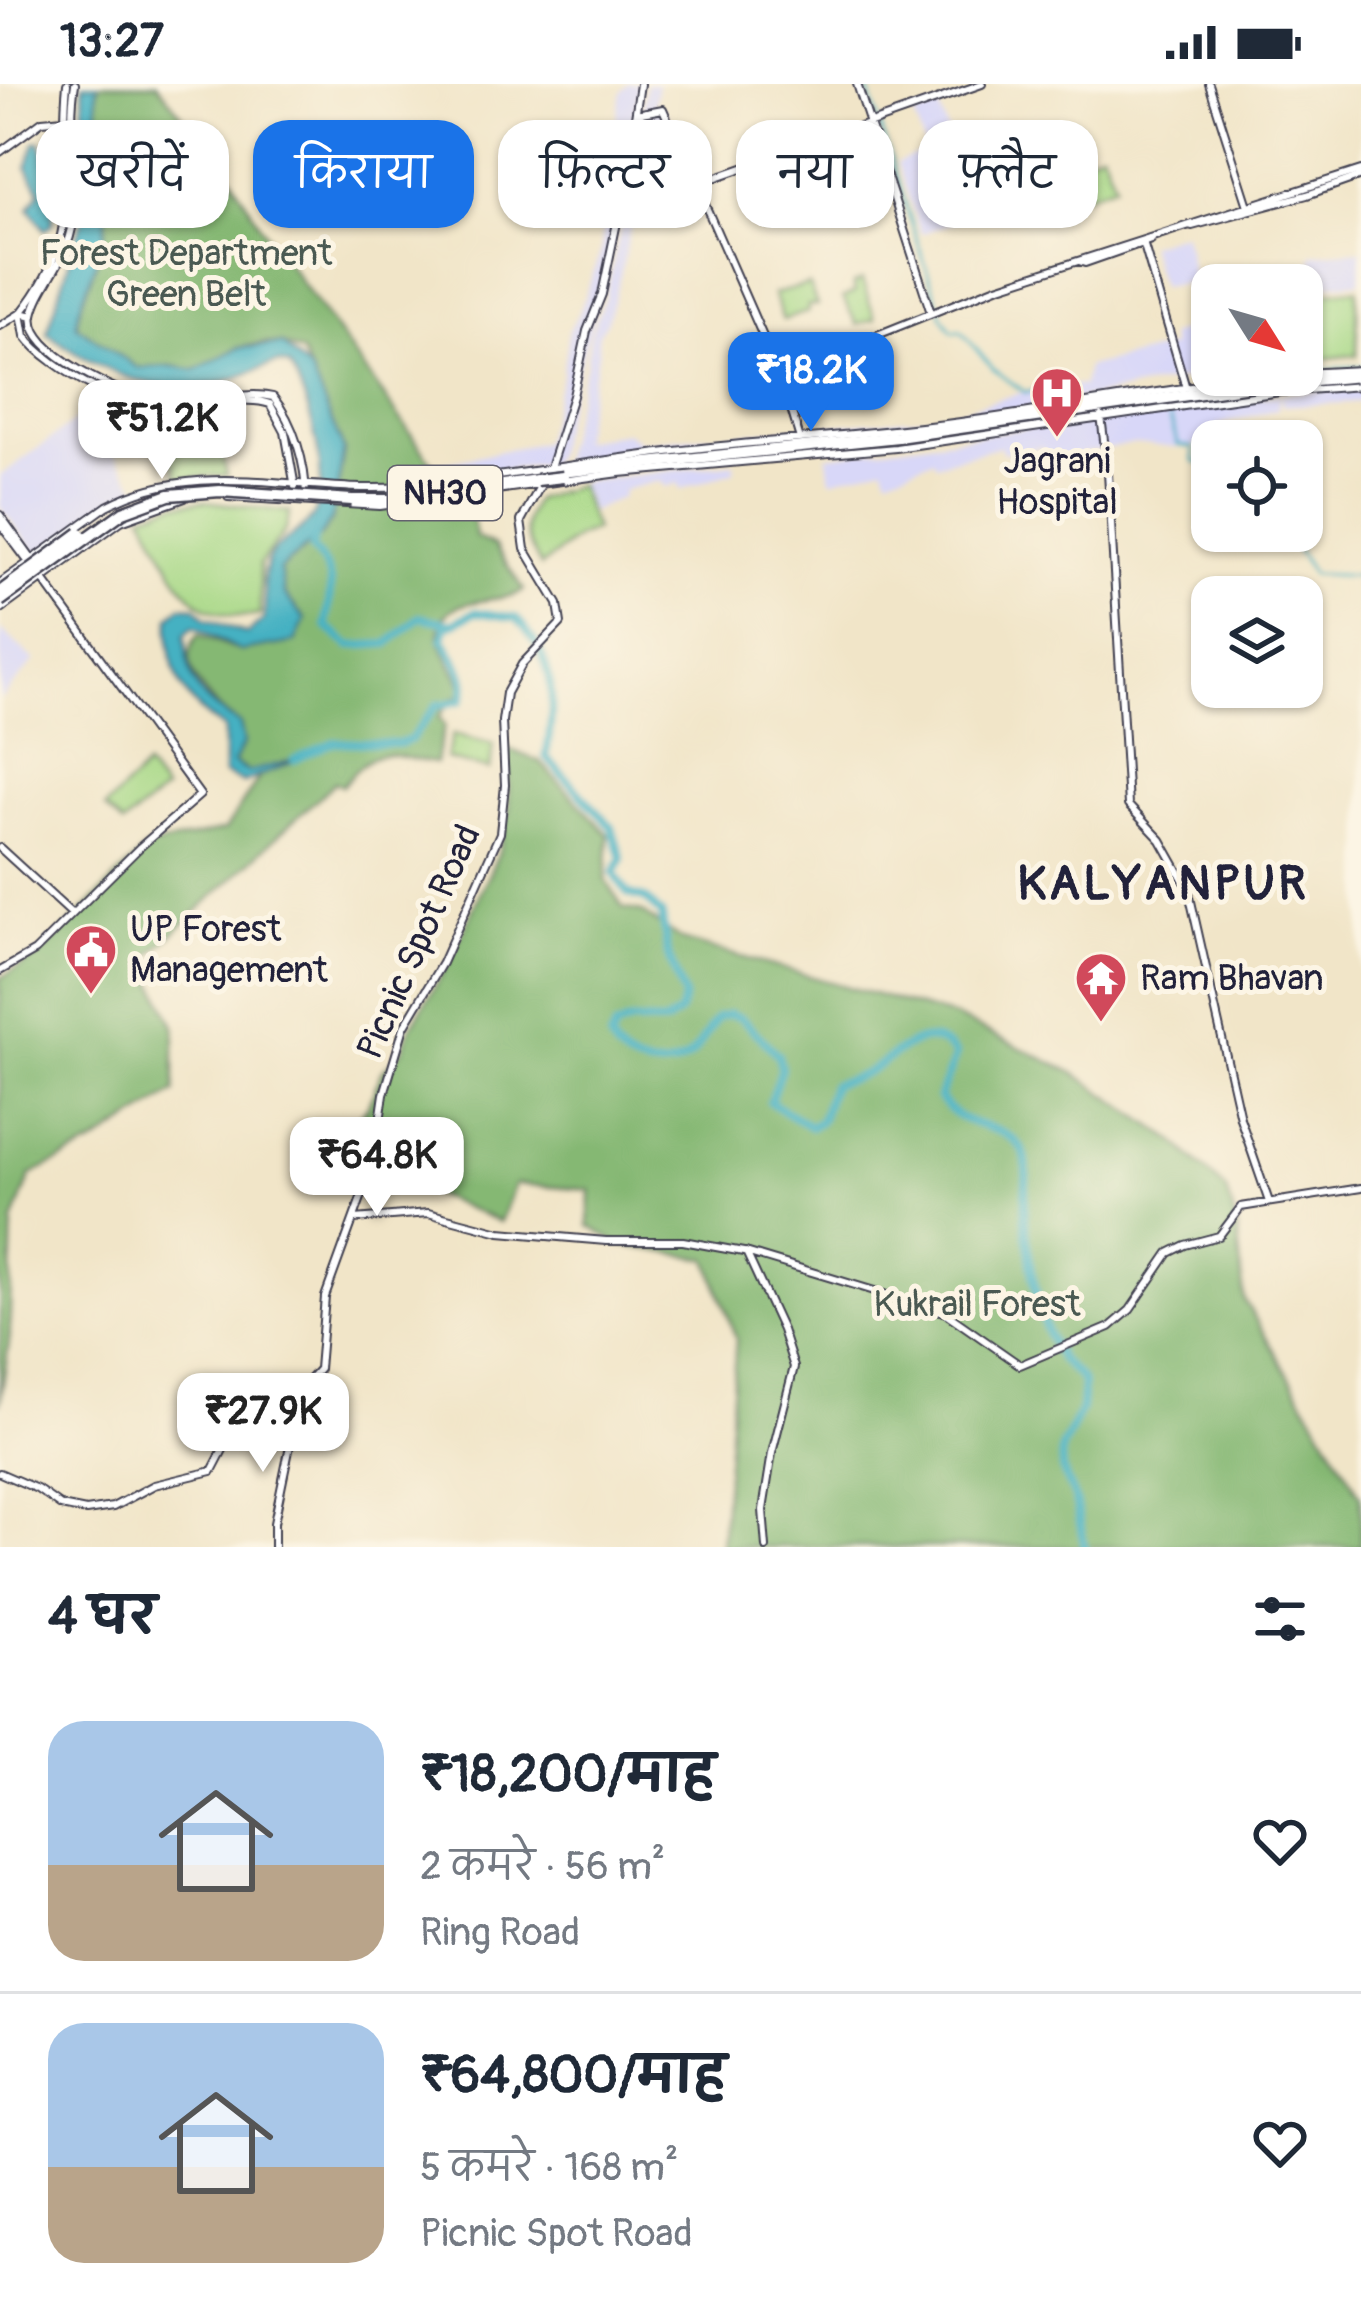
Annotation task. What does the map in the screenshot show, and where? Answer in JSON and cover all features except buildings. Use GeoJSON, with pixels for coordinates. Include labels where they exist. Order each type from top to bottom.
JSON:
{"type":"FeatureCollection","features":[{"type":"Feature","properties":{"kind":"highway","name":"NH30"},"geometry":{"type":"LineString","coordinates":[[0,605],[101,527],[147,502],[196,491],[353,497],[394,494],[559,473],[906,441],[1258,385],[1361,378]]}},
{"type":"Feature","properties":{"kind":"highway","name":"NH30"},"geometry":{"type":"LineString","coordinates":[[0,588],[98,520],[150,494],[201,484],[291,494]]}},
{"type":"Feature","properties":{"kind":"street"},"geometry":{"type":"LineString","coordinates":[[0,326],[21,313],[49,272],[66,222],[64,119],[71,84]]}},
{"type":"Feature","properties":{"kind":"street"},"geometry":{"type":"LineString","coordinates":[[71,84],[73,227],[61,263],[33,316],[34,330],[44,345],[74,367],[152,402],[169,405],[273,397],[289,422],[310,485],[310,504]]}},
{"type":"Feature","properties":{"kind":"street"},"geometry":{"type":"LineString","coordinates":[[541,485],[559,473],[587,331],[602,294],[640,84]]}},
{"type":"Feature","properties":{"kind":"street"},"geometry":{"type":"LineString","coordinates":[[857,84],[874,120]]}},
{"type":"Feature","properties":{"kind":"street"},"geometry":{"type":"LineString","coordinates":[[883,120],[982,84]]}},
{"type":"Feature","properties":{"kind":"street"},"geometry":{"type":"LineString","coordinates":[[1208,84],[1248,206]]}},
{"type":"Feature","properties":{"kind":"street"},"geometry":{"type":"LineString","coordinates":[[636,114],[663,109],[668,120]]}},
{"type":"Feature","properties":{"kind":"street"},"geometry":{"type":"LineString","coordinates":[[0,152],[42,121],[64,119]]}},
{"type":"Feature","properties":{"kind":"street"},"geometry":{"type":"LineString","coordinates":[[1143,242],[1361,173]]}},
{"type":"Feature","properties":{"kind":"street"},"geometry":{"type":"LineString","coordinates":[[780,374],[1077,261],[1361,173]]}},
{"type":"Feature","properties":{"kind":"street"},"geometry":{"type":"LineString","coordinates":[[894,181],[937,311]]}},
{"type":"Feature","properties":{"kind":"street"},"geometry":{"type":"LineString","coordinates":[[712,218],[780,374],[800,439]]}},
{"type":"Feature","properties":{"kind":"street"},"geometry":{"type":"LineString","coordinates":[[1143,242],[1185,386]]}},
{"type":"Feature","properties":{"kind":"street"},"geometry":{"type":"LineString","coordinates":[[21,313],[33,316]]}},
{"type":"Feature","properties":{"kind":"street"},"geometry":{"type":"LineString","coordinates":[[21,313],[28,342],[114,396],[171,413],[244,401],[270,404],[284,432],[291,494]]}},
{"type":"Feature","properties":{"kind":"street"},"geometry":{"type":"LineString","coordinates":[[1323,375],[1361,378]]}},
{"type":"Feature","properties":{"kind":"street"},"geometry":{"type":"LineString","coordinates":[[0,605],[122,521],[166,502],[291,494],[310,485],[393,505],[541,485],[559,473],[800,439],[1100,410],[1191,385]]}},
{"type":"Feature","properties":{"kind":"street"},"geometry":{"type":"LineString","coordinates":[[1100,410],[1128,805],[1168,849],[1188,889],[1240,1118],[1268,1202]]}},
{"type":"Feature","properties":{"kind":"street"},"geometry":{"type":"LineString","coordinates":[[0,588],[107,506],[148,488],[226,479],[291,494],[310,504],[353,497]]}},
{"type":"Feature","properties":{"kind":"street","name":"Picnic Spot Road"},"geometry":{"type":"LineString","coordinates":[[296,1398],[319,1369],[322,1309],[355,1219],[404,1028],[442,963],[493,855],[503,811],[501,740],[506,694],[512,678],[561,623],[558,604],[522,538],[521,521],[541,485]]}},
{"type":"Feature","properties":{"kind":"street"},"geometry":{"type":"LineString","coordinates":[[0,519],[200,795],[35,951],[0,970]]}},
{"type":"Feature","properties":{"kind":"street"},"geometry":{"type":"LineString","coordinates":[[0,848],[72,914]]}},
{"type":"Feature","properties":{"kind":"street"},"geometry":{"type":"LineString","coordinates":[[355,1219],[428,1213],[500,1232],[683,1241],[746,1252],[944,1312],[1020,1365],[1110,1327],[1130,1310],[1169,1253],[1219,1236],[1241,1207],[1361,1188]]}},
{"type":"Feature","properties":{"kind":"street"},"geometry":{"type":"LineString","coordinates":[[746,1252],[794,1367],[766,1491],[766,1547]]}},
{"type":"Feature","properties":{"kind":"street"},"geometry":{"type":"LineString","coordinates":[[0,1473],[72,1510],[108,1509],[154,1485],[212,1471],[224,1448],[247,1430],[272,1420],[296,1398],[274,1547]]}},
{"type":"Feature","properties":{"kind":"shaded area"},"geometry":{"type":"Polygon","coordinates":[[[628,84],[639,84],[634,120],[616,120],[621,92],[628,84]]]}},
{"type":"Feature","properties":{"kind":"shaded area"},"geometry":{"type":"Polygon","coordinates":[[[646,84],[658,84],[654,107],[663,107],[669,120],[640,120],[646,84]]]}},
{"type":"Feature","properties":{"kind":"shaded area"},"geometry":{"type":"Polygon","coordinates":[[[939,107],[944,120],[918,120],[918,128],[914,116],[939,107]]]}},
{"type":"Feature","properties":{"kind":"shaded area"},"geometry":{"type":"Polygon","coordinates":[[[918,154],[918,225],[897,163],[918,154]]]}},
{"type":"Feature","properties":{"kind":"shaded area"},"geometry":{"type":"Polygon","coordinates":[[[602,228],[614,228],[551,463],[447,479],[439,464],[543,442],[562,376],[568,332],[601,250],[602,228]]]}},
{"type":"Feature","properties":{"kind":"shaded area"},"geometry":{"type":"Polygon","coordinates":[[[621,228],[631,228],[618,286],[598,334],[599,351],[580,441],[626,432],[640,442],[940,416],[1024,392],[1083,385],[1087,367],[1171,347],[1169,335],[1184,330],[1191,350],[1191,378],[975,419],[559,463],[591,332],[606,295],[621,228]]]}},
{"type":"Feature","properties":{"kind":"shaded area"},"geometry":{"type":"Polygon","coordinates":[[[1184,233],[1191,282],[1161,287],[1148,244],[1184,233]]]}},
{"type":"Feature","properties":{"kind":"shaded area"},"geometry":{"type":"Polygon","coordinates":[[[1361,250],[1360,282],[1323,285],[1323,264],[1311,264],[1312,254],[1361,250]]]}},
{"type":"Feature","properties":{"kind":"shaded area"},"geometry":{"type":"Polygon","coordinates":[[[1361,388],[1361,402],[1282,406],[1281,396],[1323,396],[1323,391],[1361,388]]]}},
{"type":"Feature","properties":{"kind":"shaded area"},"geometry":{"type":"Polygon","coordinates":[[[1280,396],[1278,409],[1237,420],[1191,420],[1191,446],[1182,448],[1135,444],[1045,460],[1042,447],[1003,453],[1000,446],[936,464],[933,459],[888,477],[884,466],[831,480],[827,456],[1280,396]]]}},
{"type":"Feature","properties":{"kind":"shaded area"},"geometry":{"type":"Polygon","coordinates":[[[86,413],[138,488],[116,498],[37,555],[0,507],[0,476],[86,413]]]}},
{"type":"Feature","properties":{"kind":"shaded area"},"geometry":{"type":"Polygon","coordinates":[[[734,463],[735,471],[681,489],[678,483],[666,487],[660,481],[623,490],[622,497],[591,512],[579,482],[734,463]]]}},
{"type":"Feature","properties":{"kind":"shaded area"},"geometry":{"type":"Polygon","coordinates":[[[0,629],[35,661],[0,700],[0,629]]]}},
{"type":"Feature","properties":{"kind":"green space","name":"Forest Department Green Belt"},"geometry":{"type":"Polygon","coordinates":[[[98,84],[157,84],[186,120],[99,120],[98,84]]]}},
{"type":"Feature","properties":{"kind":"green space"},"geometry":{"type":"Polygon","coordinates":[[[1102,151],[1115,184],[1098,191],[1098,153],[1102,151]]]}},
{"type":"Feature","properties":{"kind":"green space","name":"Forest Department Green Belt"},"geometry":{"type":"Polygon","coordinates":[[[229,173],[253,212],[253,228],[262,228],[440,474],[469,499],[476,537],[494,546],[524,590],[458,606],[441,624],[442,646],[463,693],[450,700],[439,717],[445,725],[435,763],[384,755],[365,762],[342,786],[335,782],[144,961],[175,1026],[175,1092],[96,1143],[31,1175],[13,1222],[9,1342],[0,1405],[0,978],[37,957],[147,847],[225,830],[259,778],[232,762],[240,724],[199,685],[190,659],[192,646],[199,634],[241,651],[305,619],[284,594],[280,569],[332,520],[344,450],[302,353],[282,344],[264,343],[238,348],[195,370],[138,368],[77,326],[104,228],[229,228],[229,173]]]}},
{"type":"Feature","properties":{"kind":"green space"},"geometry":{"type":"Polygon","coordinates":[[[862,280],[875,319],[857,325],[843,298],[855,292],[853,284],[862,280]]]}},
{"type":"Feature","properties":{"kind":"green space"},"geometry":{"type":"Polygon","coordinates":[[[809,285],[817,305],[808,305],[808,312],[783,320],[773,294],[809,285]]]}},
{"type":"Feature","properties":{"kind":"green space"},"geometry":{"type":"Polygon","coordinates":[[[1357,289],[1357,355],[1323,359],[1323,293],[1357,289]]]}},
{"type":"Feature","properties":{"kind":"green space"},"geometry":{"type":"Polygon","coordinates":[[[212,412],[227,475],[178,478],[165,438],[171,414],[212,412]]]}},
{"type":"Feature","properties":{"kind":"green space"},"geometry":{"type":"Polygon","coordinates":[[[578,485],[595,530],[577,537],[541,566],[526,534],[530,510],[535,500],[578,485]]]}},
{"type":"Feature","properties":{"kind":"green space"},"geometry":{"type":"Polygon","coordinates":[[[205,501],[290,512],[286,529],[260,564],[260,615],[214,612],[198,602],[174,573],[143,514],[205,501]]]}},
{"type":"Feature","properties":{"kind":"green space"},"geometry":{"type":"Polygon","coordinates":[[[453,734],[493,744],[490,770],[446,759],[453,734]]]}},
{"type":"Feature","properties":{"kind":"green space","name":"Kukrail Forest"},"geometry":{"type":"Polygon","coordinates":[[[508,749],[539,761],[609,835],[606,880],[623,908],[642,912],[681,940],[955,1017],[1074,1073],[1173,1140],[1227,1190],[1237,1228],[1244,1300],[1361,1496],[1361,1547],[721,1547],[736,1339],[708,1259],[621,1245],[589,1226],[590,1190],[515,1184],[500,1222],[418,1188],[360,1156],[353,1124],[367,1107],[383,1070],[402,1051],[498,854],[509,812],[508,749]]]}},
{"type":"Feature","properties":{"kind":"green space"},"geometry":{"type":"Polygon","coordinates":[[[146,767],[164,791],[123,825],[105,808],[146,767]]]}},
{"type":"Feature","properties":{"kind":"water"},"geometry":{"type":"Polygon","coordinates":[[[83,84],[98,84],[99,120],[84,120],[83,84]]]}},
{"type":"Feature","properties":{"kind":"water"},"geometry":{"type":"Polygon","coordinates":[[[36,142],[36,184],[27,168],[36,142]]]}},
{"type":"Feature","properties":{"kind":"water"},"geometry":{"type":"Polygon","coordinates":[[[80,228],[105,228],[77,326],[138,368],[195,370],[238,348],[282,344],[311,372],[344,450],[332,520],[280,569],[284,594],[305,619],[295,642],[241,651],[194,626],[185,635],[189,667],[198,688],[213,706],[240,724],[244,743],[233,763],[248,772],[302,758],[243,783],[224,774],[224,729],[197,707],[179,682],[169,636],[170,617],[181,606],[196,607],[205,618],[247,634],[264,619],[264,577],[270,556],[312,518],[318,504],[320,465],[304,398],[289,366],[279,363],[231,380],[191,387],[147,383],[105,369],[47,333],[80,228]]]}},
{"type":"Feature","properties":{"kind":"waterway"},"geometry":{"type":"LineString","coordinates":[[866,84],[942,316],[994,370],[1025,392],[1059,388]]}},
{"type":"Feature","properties":{"kind":"waterway"},"geometry":{"type":"LineString","coordinates":[[1323,369],[1361,366]]}},
{"type":"Feature","properties":{"kind":"waterway"},"geometry":{"type":"LineString","coordinates":[[1168,411],[1178,445],[1191,448]]}},
{"type":"Feature","properties":{"kind":"waterway"},"geometry":{"type":"LineString","coordinates":[[315,534],[312,549],[326,568],[330,585],[326,626],[350,646],[388,644],[419,617],[449,623]]}},
{"type":"Feature","properties":{"kind":"waterway"},"geometry":{"type":"LineString","coordinates":[[1298,552],[1312,574],[1361,576]]}},
{"type":"Feature","properties":{"kind":"waterway"},"geometry":{"type":"LineString","coordinates":[[294,760],[334,742],[399,744],[411,739],[437,705],[461,701],[464,693],[461,669],[443,639],[446,627],[476,612],[516,618],[539,650],[550,682],[546,757],[612,827],[622,859],[614,873],[628,894],[646,899],[662,915],[667,952],[684,997],[679,1013],[665,1023],[631,1022],[616,1028],[610,1039],[615,1049],[633,1062],[667,1066],[693,1054],[718,1017],[741,1018],[778,1055],[781,1068],[770,1102],[811,1127],[821,1120],[832,1085],[865,1073],[913,1043],[934,1040],[956,1055],[939,1097],[959,1117],[1004,1133],[1025,1155],[1025,1221],[1040,1309],[1058,1356],[1083,1382],[1081,1409],[1061,1451],[1085,1547]]}},
{"type":"Feature","properties":{"kind":"place","name":"Jagrani Hospital"},"geometry":{"type":"Point","coordinates":[1057,439]}},
{"type":"Feature","properties":{"kind":"place","name":"UP Forest Management"},"geometry":{"type":"Point","coordinates":[91,996]}},
{"type":"Feature","properties":{"kind":"place","name":"Ram Bhavan"},"geometry":{"type":"Point","coordinates":[1101,1024]}},
{"type":"Feature","properties":{"kind":"district","name":"KALYANPUR"},"geometry":{"type":"Point","coordinates":[1163,884]}}]}
